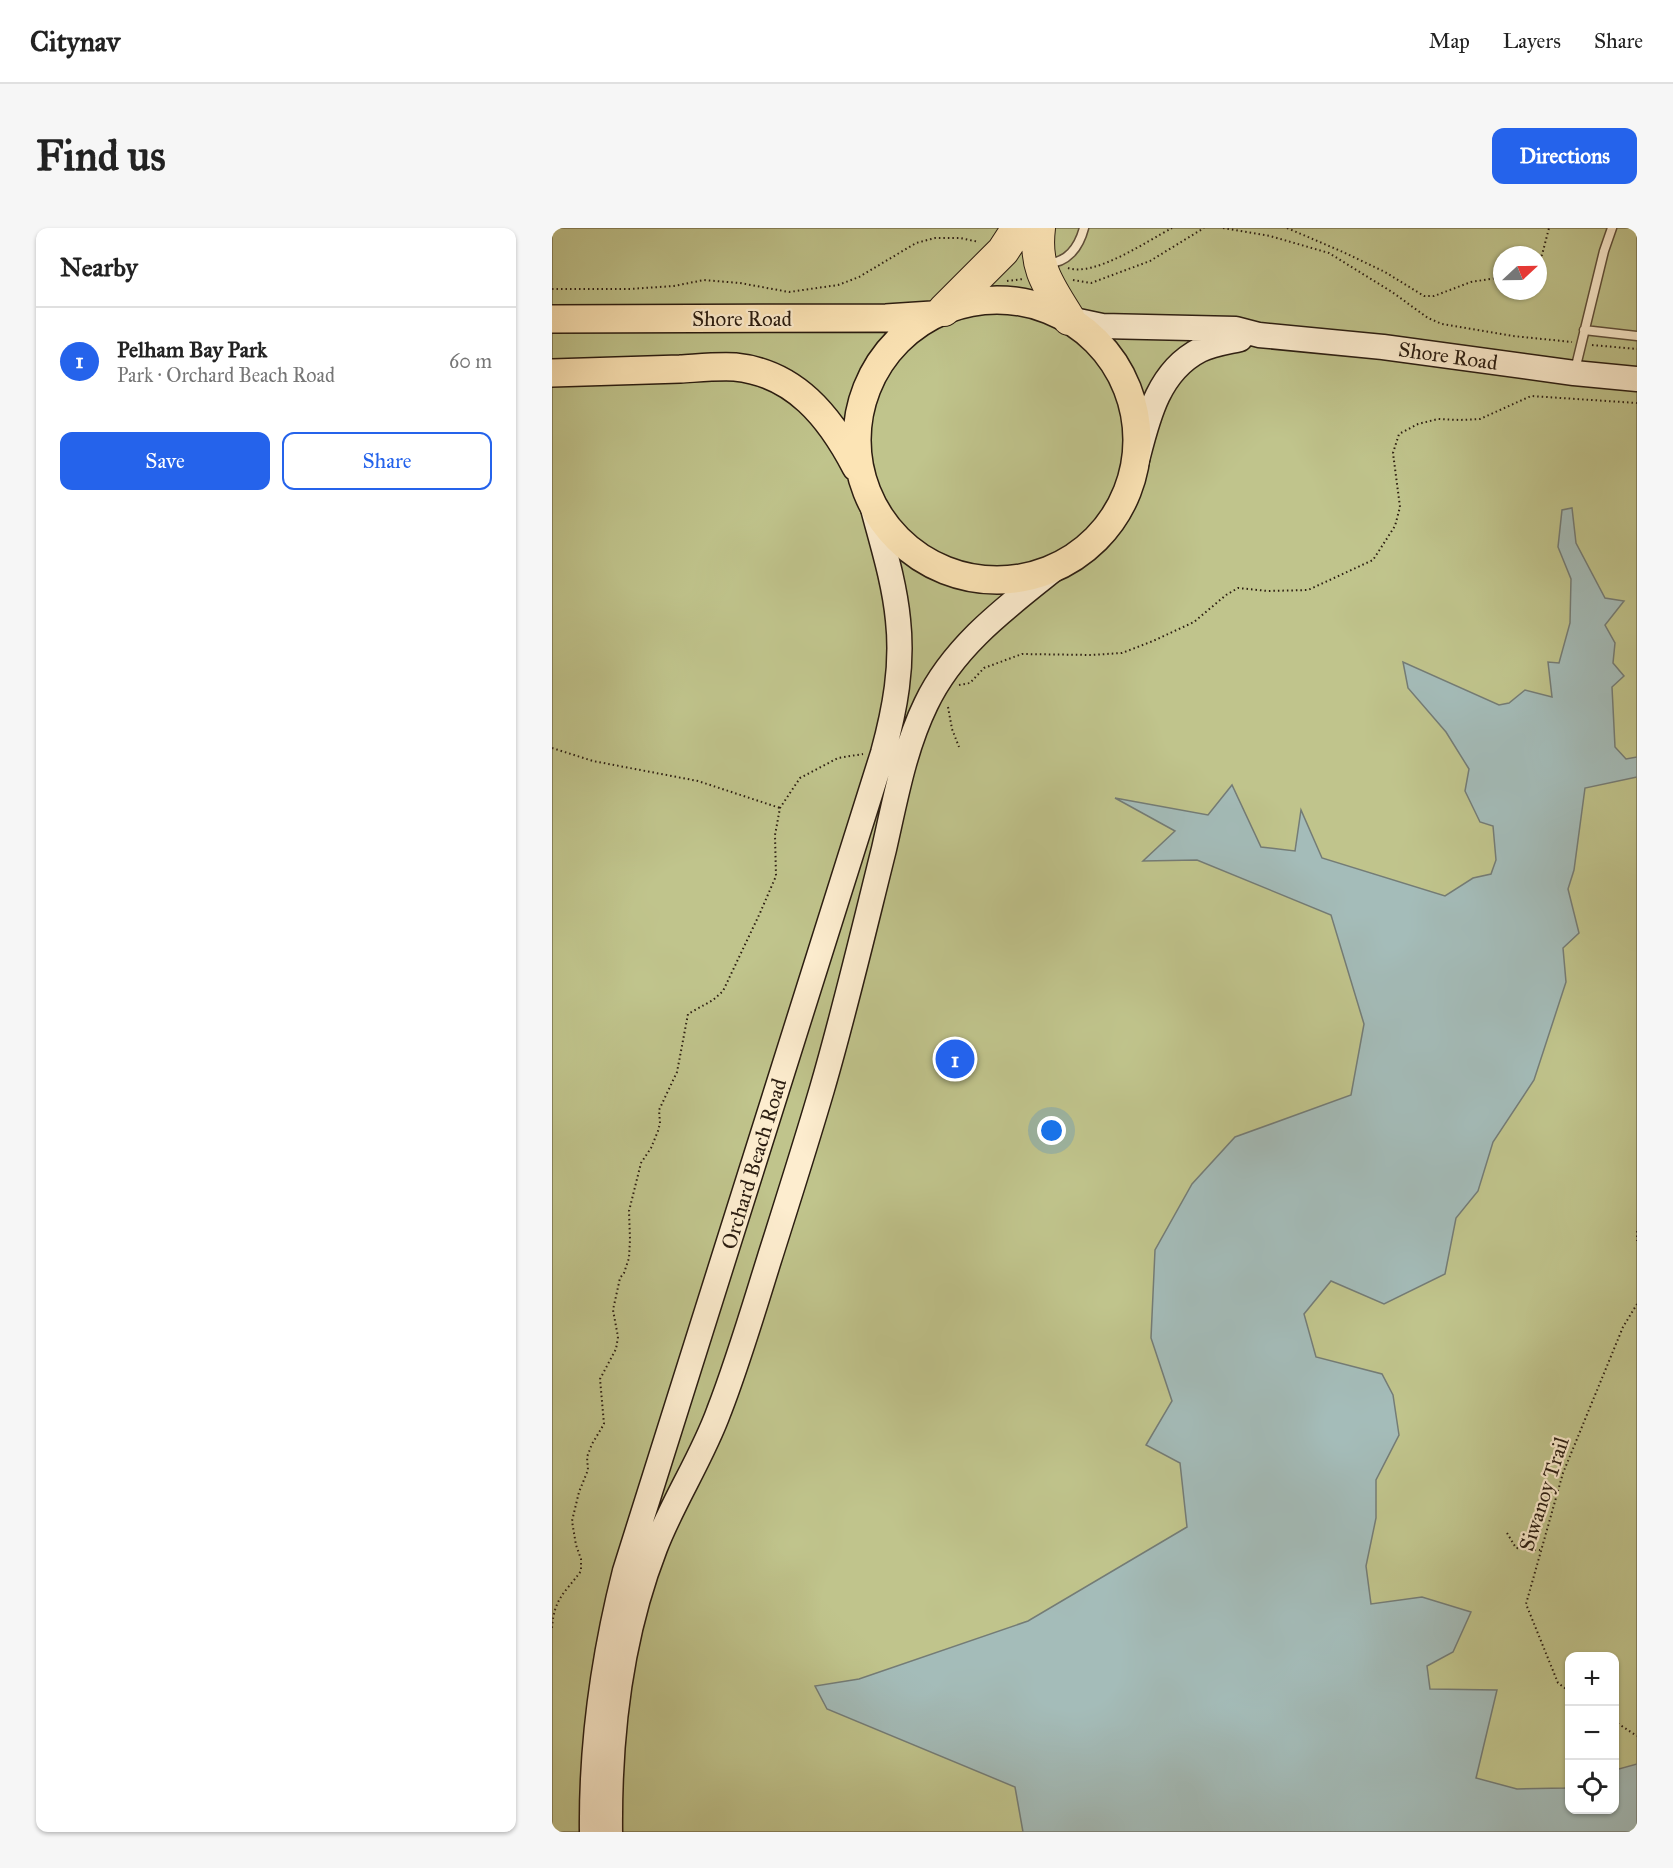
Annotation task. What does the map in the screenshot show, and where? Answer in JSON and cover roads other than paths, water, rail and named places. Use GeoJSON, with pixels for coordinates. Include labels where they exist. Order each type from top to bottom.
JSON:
{"type":"FeatureCollection","features":[{"type":"Feature","properties":{"kind":"highway"},"geometry":{"type":"LineString","coordinates":[[1039,228],[1040,268],[1069,319]]}},
{"type":"Feature","properties":{"kind":"highway"},"geometry":{"type":"LineString","coordinates":[[938,312],[1008,253]]}},
{"type":"Feature","properties":{"kind":"main road"},"geometry":{"type":"LineString","coordinates":[[552,372],[741,368],[764,374],[791,387],[817,409],[837,434],[867,491],[883,520],[899,540],[920,557],[956,574],[981,579],[1008,580],[1034,576],[1058,567],[1093,543],[1115,517],[1129,490],[1136,464],[1137,426],[1132,400],[1122,376],[1099,343],[1069,319],[1046,308],[1009,300],[981,300],[938,312],[898,340],[882,360],[869,383],[861,409],[857,434],[858,459],[867,491]]}},
{"type":"Feature","properties":{"kind":"main road","name":"Shore Road"},"geometry":{"type":"LineString","coordinates":[[552,319],[874,318],[938,312]]}},
{"type":"Feature","properties":{"kind":"street","name":"Shore Road"},"geometry":{"type":"LineString","coordinates":[[1069,319],[1101,326],[1236,329],[1259,335],[1383,347],[1574,373],[1637,379]]}},
{"type":"Feature","properties":{"kind":"street","name":"Shore Road"},"geometry":{"type":"LineString","coordinates":[[1136,464],[1154,402],[1162,386],[1183,360],[1211,346],[1259,335]]}},
{"type":"Feature","properties":{"kind":"street","name":"Orchard Beach Road"},"geometry":{"type":"LineString","coordinates":[[592,1832],[593,1753],[599,1692],[610,1632],[625,1571],[883,753],[896,696],[900,658],[895,597],[867,491]]}},
{"type":"Feature","properties":{"kind":"street","name":"Orchard Beach Road"},"geometry":{"type":"LineString","coordinates":[[610,1832],[614,1726],[624,1660],[637,1602],[656,1545],[709,1437],[737,1360],[823,1088],[919,719],[934,688],[981,630],[1058,567]]}},
{"type":"Feature","properties":{"kind":"lane"},"geometry":{"type":"LineString","coordinates":[[1040,268],[1067,258],[1075,249],[1084,228]]}},
{"type":"Feature","properties":{"kind":"lane"},"geometry":{"type":"LineString","coordinates":[[1574,373],[1604,251],[1612,228]]}},
{"type":"Feature","properties":{"kind":"lane"},"geometry":{"type":"LineString","coordinates":[[1584,330],[1637,336]]}},
{"type":"Feature","properties":{"kind":"water"},"geometry":{"type":"Polygon","coordinates":[[[1572,508],[1576,543],[1605,598],[1624,601],[1605,625],[1615,643],[1613,663],[1624,676],[1612,687],[1615,747],[1626,759],[1637,757],[1637,777],[1585,788],[1574,870],[1568,889],[1579,933],[1563,948],[1566,982],[1534,1080],[1493,1142],[1478,1191],[1456,1218],[1445,1274],[1384,1304],[1331,1281],[1304,1314],[1316,1357],[1382,1374],[1393,1395],[1399,1435],[1376,1480],[1376,1518],[1366,1566],[1371,1604],[1422,1597],[1471,1612],[1453,1652],[1427,1666],[1430,1689],[1497,1690],[1476,1778],[1517,1789],[1565,1788],[1565,1814],[1619,1814],[1619,1769],[1637,1764],[1637,1832],[1023,1832],[1015,1787],[827,1709],[815,1686],[859,1679],[1028,1621],[1187,1527],[1180,1463],[1146,1445],[1172,1401],[1151,1338],[1155,1250],[1192,1184],[1235,1137],[1351,1095],[1364,1024],[1331,915],[1197,860],[1143,861],[1175,831],[1115,798],[1208,815],[1232,785],[1261,847],[1295,851],[1301,810],[1322,858],[1445,896],[1473,878],[1491,874],[1496,860],[1493,826],[1480,822],[1465,791],[1469,769],[1446,732],[1408,688],[1403,662],[1499,705],[1509,703],[1525,690],[1552,697],[1548,662],[1559,663],[1570,623],[1571,579],[1558,547],[1562,510],[1572,508]]]}},
{"type":"Feature","properties":{"kind":"place","name":"Pelham Bay Park"},"geometry":{"type":"Point","coordinates":[955,1059]}}]}
